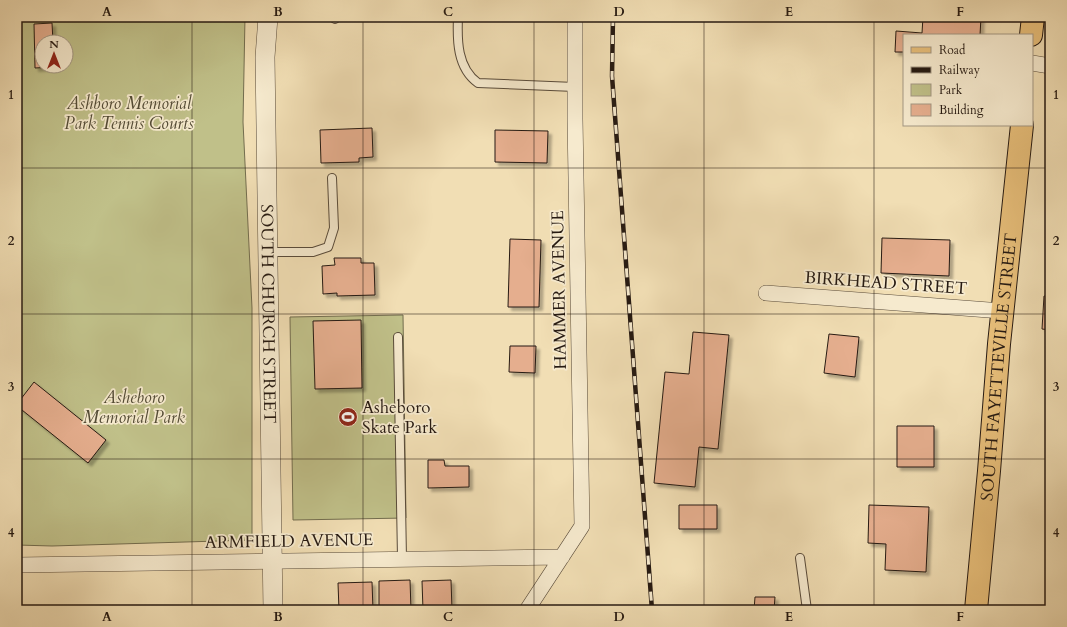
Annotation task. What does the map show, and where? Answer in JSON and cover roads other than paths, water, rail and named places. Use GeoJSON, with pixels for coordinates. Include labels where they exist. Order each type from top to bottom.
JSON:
{"type":"FeatureCollection","features":[{"type":"Feature","properties":{"kind":"main road"},"geometry":{"type":"LineString","coordinates":[[1031,34],[1033,17]]}},
{"type":"Feature","properties":{"kind":"main road","name":"SOUTH FAYETTEVILLE STREET"},"geometry":{"type":"LineString","coordinates":[[976,610],[1002,311],[1022,126]]}},
{"type":"Feature","properties":{"kind":"street","name":"SOUTH CHURCH STREET"},"geometry":{"type":"LineString","coordinates":[[268,17],[265,57],[274,610]]}},
{"type":"Feature","properties":{"kind":"street","name":"HAMMER AVENUE"},"geometry":{"type":"LineString","coordinates":[[527,610],[582,526],[575,17]]}},
{"type":"Feature","properties":{"kind":"street"},"geometry":{"type":"LineString","coordinates":[[1033,63],[1050,66]]}},
{"type":"Feature","properties":{"kind":"street","name":"BIRKHEAD STREET"},"geometry":{"type":"LineString","coordinates":[[766,293],[1002,311]]}},
{"type":"Feature","properties":{"kind":"street","name":"ARMFIELD AVENUE"},"geometry":{"type":"LineString","coordinates":[[17,565],[402,558],[562,557]]}},
{"type":"Feature","properties":{"kind":"lane"},"geometry":{"type":"LineString","coordinates":[[458,17],[457,34],[460,54],[465,68],[471,78],[478,83],[575,87]]}},
{"type":"Feature","properties":{"kind":"lane"},"geometry":{"type":"LineString","coordinates":[[268,252],[313,252],[328,247],[334,228],[332,178]]}},
{"type":"Feature","properties":{"kind":"lane"},"geometry":{"type":"LineString","coordinates":[[398,337],[402,558]]}},
{"type":"Feature","properties":{"kind":"lane"},"geometry":{"type":"LineString","coordinates":[[800,558],[807,610]]}},
{"type":"Feature","properties":{"kind":"railway"},"geometry":{"type":"LineString","coordinates":[[613,17],[612,76],[652,610]]}},
{"type":"Feature","properties":{"kind":"place","name":"Asheboro Skate Park"},"geometry":{"type":"Point","coordinates":[348,417]}},
{"type":"Feature","properties":{"kind":"park label","name":"Ashboro Memorial Park Tennis Courts"},"geometry":{"type":"Point","coordinates":[129,113]}},
{"type":"Feature","properties":{"kind":"park label","name":"Asheboro Memorial Park"},"geometry":{"type":"Point","coordinates":[134,407]}}]}
